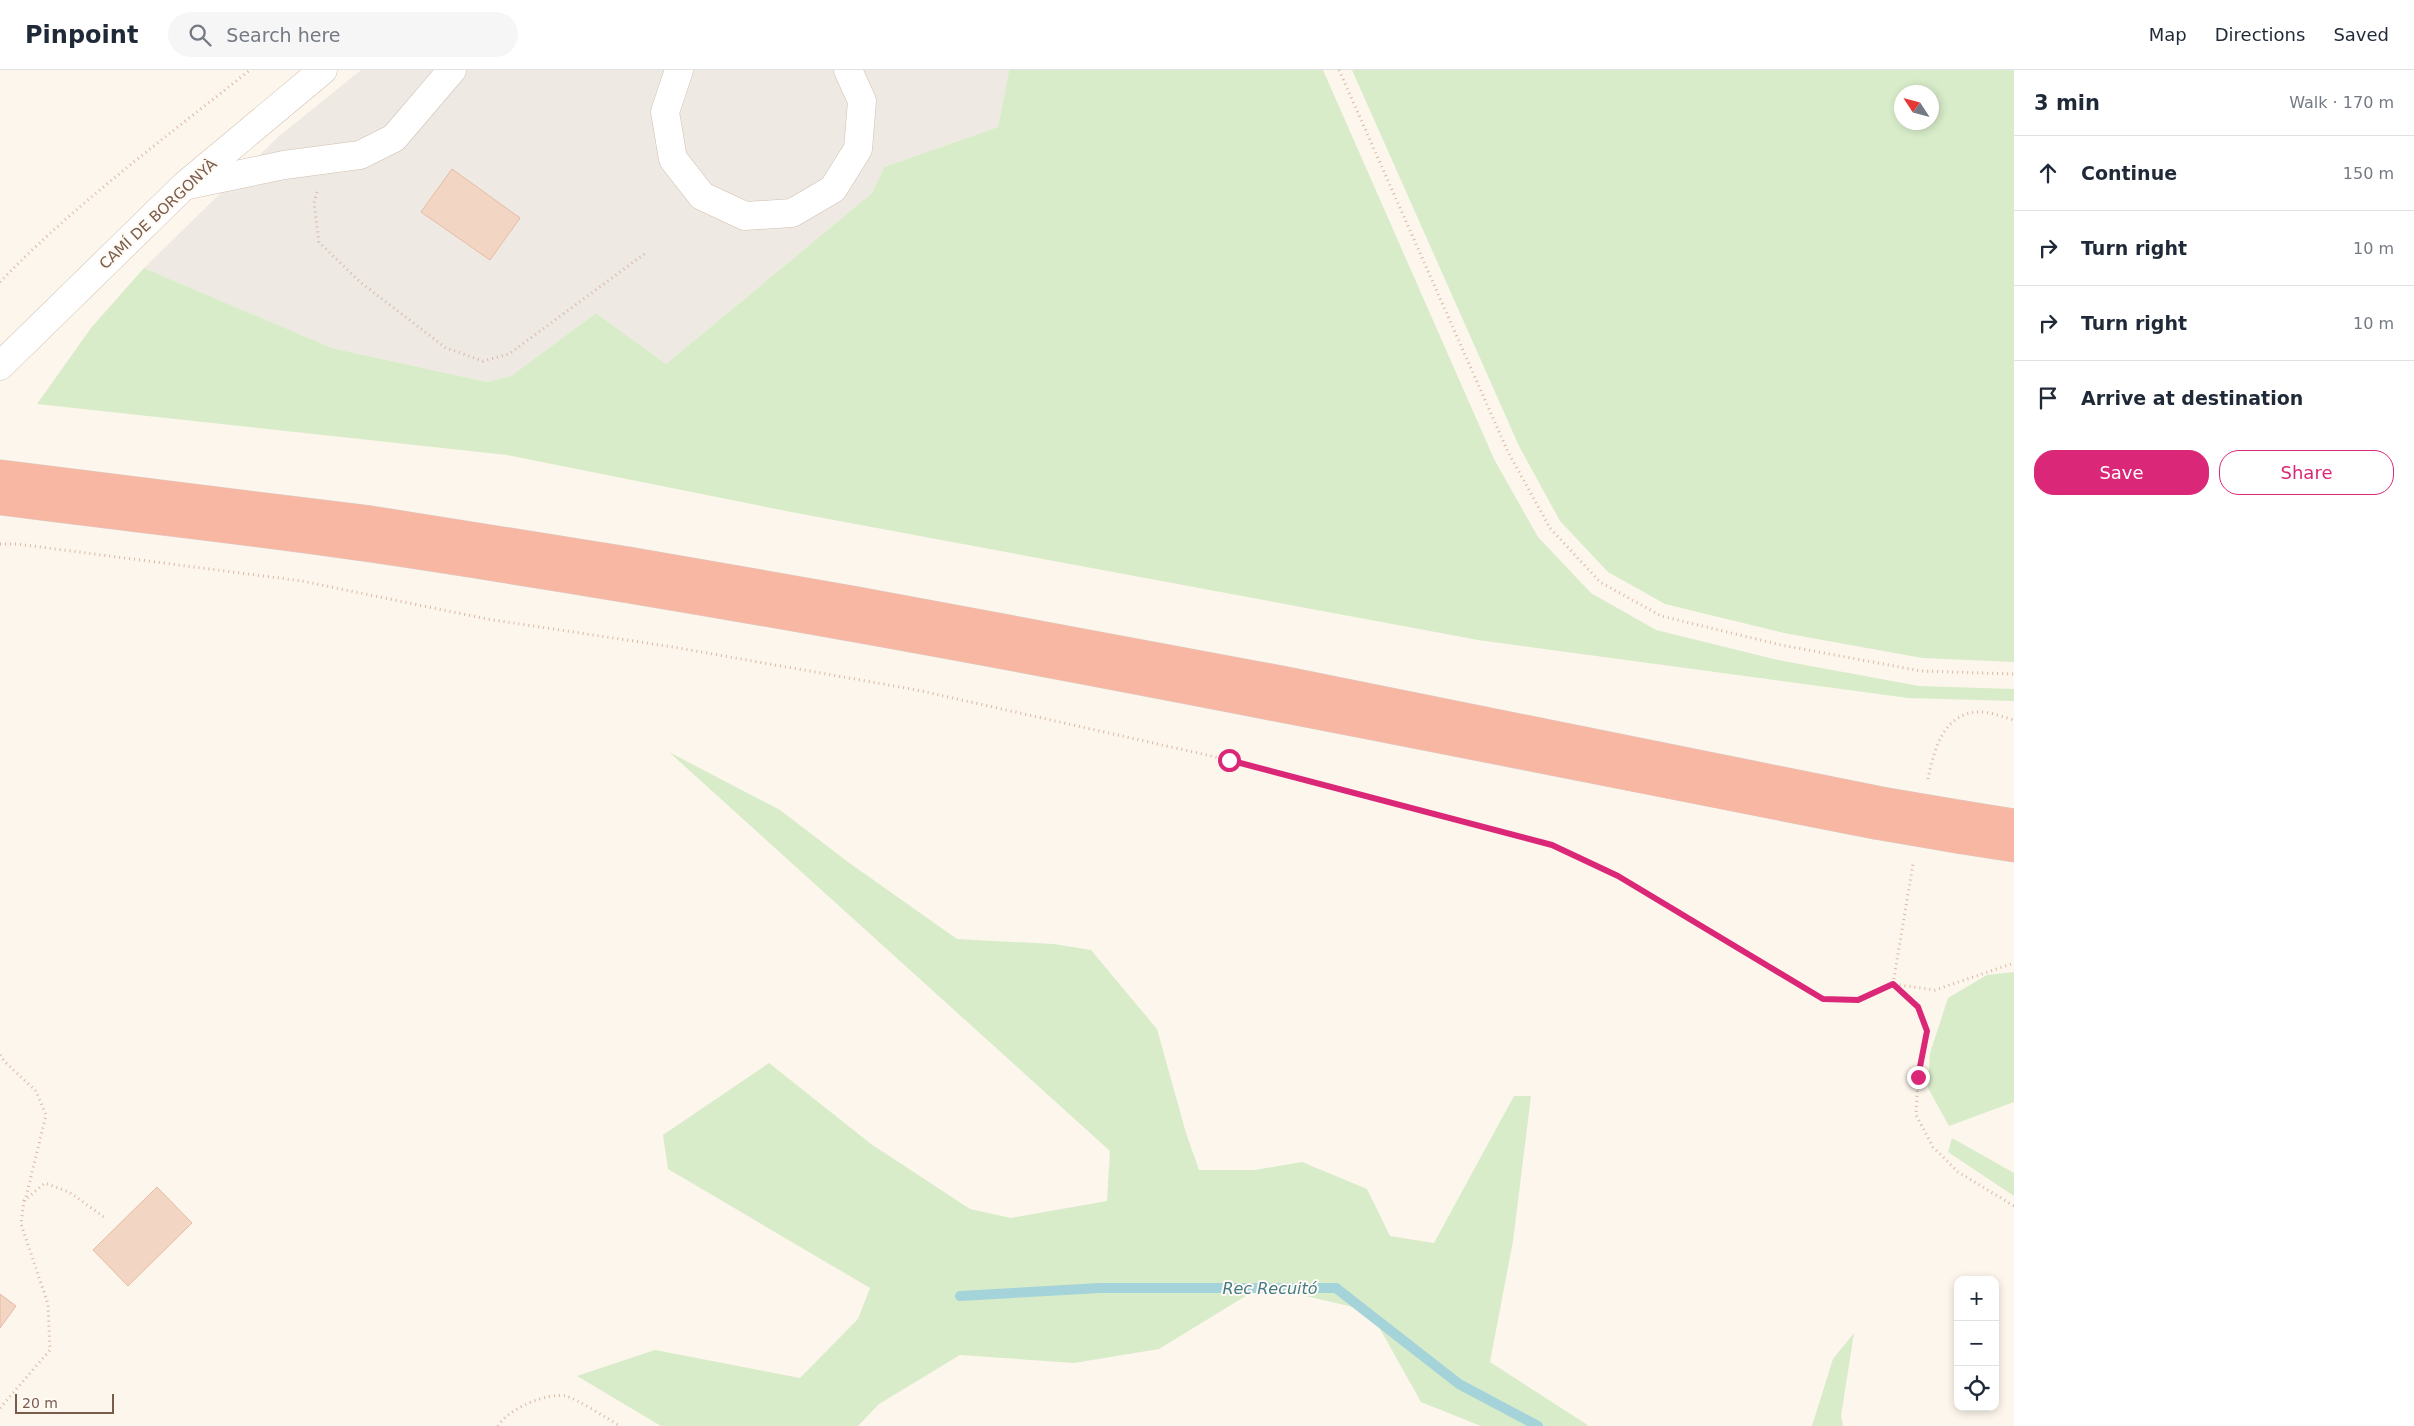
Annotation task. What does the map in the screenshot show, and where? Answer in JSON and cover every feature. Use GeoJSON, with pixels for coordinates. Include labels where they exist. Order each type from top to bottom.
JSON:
{"type":"FeatureCollection","features":[{"type":"Feature","properties":{"kind":"highway"},"geometry":{"type":"LineString","coordinates":[[0,474],[371,520],[839,598],[1287,681],[1878,813]]}},
{"type":"Feature","properties":{"kind":"highway"},"geometry":{"type":"LineString","coordinates":[[0,501],[367,547],[853,628],[1282,708],[1964,828],[2014,848]]}},
{"type":"Feature","properties":{"kind":"highway"},"geometry":{"type":"LineString","coordinates":[[1964,828],[2014,823]]}},
{"type":"Feature","properties":{"kind":"street","name":"CAMÍ DE BORGONYÀ"},"geometry":{"type":"LineString","coordinates":[[0,366],[184,186],[323,70]]}},
{"type":"Feature","properties":{"kind":"street"},"geometry":{"type":"LineString","coordinates":[[184,186],[284,165],[360,155],[394,138],[452,70]]}},
{"type":"Feature","properties":{"kind":"street"},"geometry":{"type":"LineString","coordinates":[[679,70],[665,112],[673,159],[702,196],[746,216],[792,213],[833,189],[858,149],[862,101],[848,70]]}},
{"type":"Feature","properties":{"kind":"path"},"geometry":{"type":"LineString","coordinates":[[0,282],[108,183],[250,70]]}},
{"type":"Feature","properties":{"kind":"path"},"geometry":{"type":"LineString","coordinates":[[1339,70],[1508,452],[1550,528],[1600,582],[1661,616],[1782,645],[1921,670],[2014,674]]}},
{"type":"Feature","properties":{"kind":"path"},"geometry":{"type":"LineString","coordinates":[[325,160],[314,204],[319,242],[360,282],[446,348],[483,361],[509,354],[646,252]]}},
{"type":"Feature","properties":{"kind":"path"},"geometry":{"type":"LineString","coordinates":[[0,544],[17,544],[302,581],[487,619],[673,647],[917,690],[1229,760],[1552,845],[1618,876],[1823,999],[1858,1000],[1893,984],[1935,990],[2014,963]]}},
{"type":"Feature","properties":{"kind":"path"},"geometry":{"type":"LineString","coordinates":[[1932,758],[1944,731],[1960,714],[1981,712],[2014,720]]}},
{"type":"Feature","properties":{"kind":"path"},"geometry":{"type":"LineString","coordinates":[[1893,984],[1910,881]]}},
{"type":"Feature","properties":{"kind":"path"},"geometry":{"type":"LineString","coordinates":[[1893,984],[1918,1007],[1927,1031],[1918,1077],[1916,1115],[1933,1147],[1958,1172],[2014,1206]]}},
{"type":"Feature","properties":{"kind":"path"},"geometry":{"type":"LineString","coordinates":[[0,1055],[36,1091],[46,1115],[24,1201],[22,1224],[48,1304],[50,1350],[0,1408]]}},
{"type":"Feature","properties":{"kind":"path"},"geometry":{"type":"LineString","coordinates":[[24,1201],[45,1183],[69,1192],[104,1217]]}},
{"type":"Feature","properties":{"kind":"path"},"geometry":{"type":"LineString","coordinates":[[498,1426],[502,1419],[530,1401],[565,1396],[620,1426]]}},
{"type":"Feature","properties":{"kind":"shaded area"},"geometry":{"type":"Polygon","coordinates":[[[361,70],[1009,70],[998,127],[884,167],[872,193],[666,364],[596,313],[511,376],[487,382],[332,348],[144,268],[278,137],[361,70]]]}},
{"type":"Feature","properties":{"kind":"green space"},"geometry":{"type":"Polygon","coordinates":[[[1009,70],[1323,70],[1494,459],[1538,537],[1591,593],[1656,630],[1778,660],[1919,686],[2014,689],[2014,701],[1908,698],[1478,640],[791,512],[507,455],[37,404],[91,328],[144,268],[332,348],[487,382],[511,376],[596,313],[666,364],[872,193],[884,167],[998,127],[1009,70]]]}},
{"type":"Feature","properties":{"kind":"green space"},"geometry":{"type":"Polygon","coordinates":[[[1352,70],[2014,70],[2014,662],[1922,658],[1784,633],[1665,604],[1608,572],[1560,521],[1519,446],[1352,70]]]}},
{"type":"Feature","properties":{"kind":"green space"},"geometry":{"type":"Polygon","coordinates":[[[669,752],[780,810],[848,862],[957,939],[1054,944],[1091,950],[1157,1029],[1186,1133],[1199,1170],[1255,1170],[1302,1162],[1367,1189],[1390,1236],[1434,1243],[1514,1096],[1531,1096],[1513,1241],[1490,1362],[1589,1426],[1481,1426],[1421,1402],[1370,1311],[1262,1286],[1159,1349],[1074,1363],[960,1355],[879,1404],[858,1426],[661,1426],[577,1376],[655,1350],[800,1378],[858,1319],[870,1288],[668,1169],[663,1135],[769,1063],[871,1144],[970,1209],[1011,1218],[1107,1201],[1110,1151],[669,752]]]}},
{"type":"Feature","properties":{"kind":"green space"},"geometry":{"type":"Polygon","coordinates":[[[2014,972],[2014,1102],[1949,1126],[1928,1088],[1930,1053],[1948,998],[1987,975],[2014,972]]]}},
{"type":"Feature","properties":{"kind":"green space"},"geometry":{"type":"Polygon","coordinates":[[[1952,1138],[2014,1173],[2014,1196],[1948,1152],[1952,1138]]]}},
{"type":"Feature","properties":{"kind":"green space"},"geometry":{"type":"Polygon","coordinates":[[[1854,1333],[1841,1416],[1843,1426],[1812,1426],[1833,1359],[1854,1333]]]}},
{"type":"Feature","properties":{"kind":"building"},"geometry":{"type":"Polygon","coordinates":[[[452,169],[520,218],[490,260],[421,212],[452,169]]]}},
{"type":"Feature","properties":{"kind":"building"},"geometry":{"type":"Polygon","coordinates":[[[157,1187],[192,1223],[128,1286],[93,1250],[157,1187]]]}},
{"type":"Feature","properties":{"kind":"building"},"geometry":{"type":"Polygon","coordinates":[[[0,1294],[16,1306],[0,1328],[0,1294]]]}},
{"type":"Feature","properties":{"kind":"waterway","name":"Rec Recuitó"},"geometry":{"type":"LineString","coordinates":[[960,1296],[1100,1288],[1336,1288],[1459,1384],[1538,1426]]}},
{"type":"Feature","properties":{"kind":"route"},"geometry":{"type":"LineString","coordinates":[[1229,760],[1552,845],[1618,876],[1823,999],[1858,1000],[1893,984],[1918,1007],[1927,1031],[1918,1077]]}}]}
